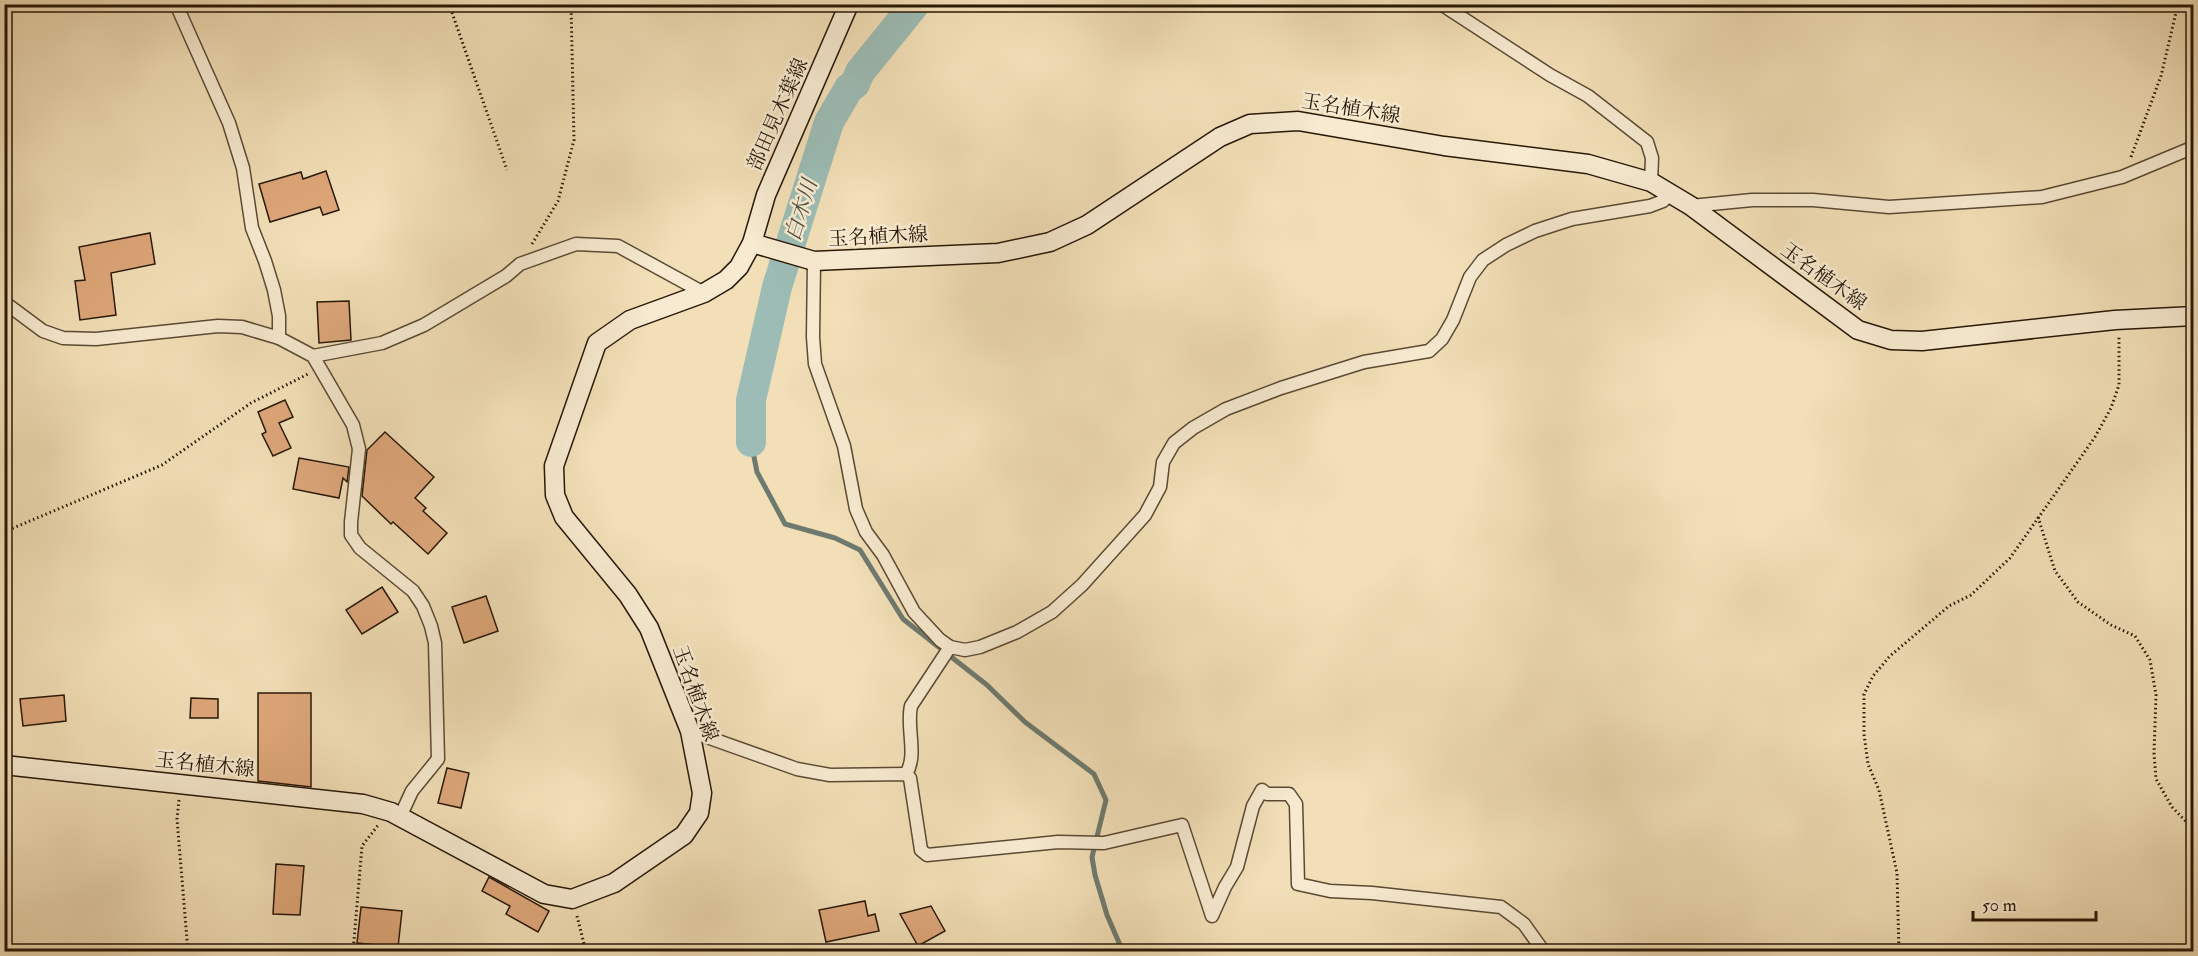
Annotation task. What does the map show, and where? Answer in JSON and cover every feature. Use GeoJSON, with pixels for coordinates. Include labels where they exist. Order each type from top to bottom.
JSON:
{"type":"FeatureCollection","features":[{"type":"Feature","properties":{"kind":"main road","name":"部田見木葉線"},"geometry":{"type":"LineString","coordinates":[[752,243],[766,195],[849,4]]}},
{"type":"Feature","properties":{"kind":"main road","name":"玉名植木線"},"geometry":{"type":"LineString","coordinates":[[4,765],[363,804],[395,814],[544,894],[572,899],[614,883],[684,835],[699,813],[702,793],[690,731],[650,628],[628,595],[564,517],[555,495],[554,466],[597,343],[630,320],[704,293],[726,280],[739,267],[752,243],[809,259],[998,253],[1050,242],[1087,225],[1220,137],[1250,124],[1298,121],[1444,146],[1588,164],[1651,183],[1690,206],[1858,330],[1891,340],[1922,341],[2115,320],[2193,316]]}},
{"type":"Feature","properties":{"kind":"street"},"geometry":{"type":"LineString","coordinates":[[176,4],[229,123],[243,168],[252,228],[274,290],[279,316],[279,338]]}},
{"type":"Feature","properties":{"kind":"street"},"geometry":{"type":"LineString","coordinates":[[1441,4],[1550,75],[1588,96],[1647,142],[1652,158],[1651,183]]}},
{"type":"Feature","properties":{"kind":"street"},"geometry":{"type":"LineString","coordinates":[[1690,206],[1752,200],[1813,200],[1889,207],[1998,202],[2042,197],[2122,177],[2193,147]]}},
{"type":"Feature","properties":{"kind":"street"},"geometry":{"type":"LineString","coordinates":[[809,259],[815,364],[844,446],[856,509],[866,532],[887,563],[914,612],[940,640],[950,647],[965,650],[980,647],[1017,632],[1052,612],[1075,592],[1145,515],[1160,487],[1163,462],[1174,443],[1192,428],[1226,409],[1281,388],[1364,362],[1429,351],[1442,339],[1470,278],[1482,260],[1535,231],[1572,219],[1650,206],[1663,201],[1670,194]]}},
{"type":"Feature","properties":{"kind":"street"},"geometry":{"type":"LineString","coordinates":[[313,356],[382,343],[424,325],[506,276],[520,264],[576,244],[618,246],[704,293]]}},
{"type":"Feature","properties":{"kind":"street"},"geometry":{"type":"LineString","coordinates":[[4,302],[43,331],[63,338],[96,339],[218,326],[242,327],[279,338],[313,356],[354,425],[359,449],[351,535],[360,548],[413,591],[423,606],[435,643],[438,759],[395,814]]}},
{"type":"Feature","properties":{"kind":"street"},"geometry":{"type":"LineString","coordinates":[[906,774],[912,765],[908,716],[910,706],[950,647]]}},
{"type":"Feature","properties":{"kind":"street"},"geometry":{"type":"LineString","coordinates":[[690,731],[797,769],[830,775],[906,774],[910,778],[921,850],[927,855],[1058,842],[1104,843],[1182,825],[1212,916],[1237,867],[1252,806],[1262,790],[1267,794],[1289,794],[1296,804],[1298,884],[1330,891],[1371,893],[1501,907],[1524,924],[1544,951]]}},
{"type":"Feature","properties":{"kind":"path"},"geometry":{"type":"LineString","coordinates":[[449,4],[507,170]]}},
{"type":"Feature","properties":{"kind":"path"},"geometry":{"type":"LineString","coordinates":[[520,264],[558,201],[574,140],[571,4]]}},
{"type":"Feature","properties":{"kind":"path"},"geometry":{"type":"LineString","coordinates":[[2122,177],[2135,150],[2161,76],[2178,4]]}},
{"type":"Feature","properties":{"kind":"path"},"geometry":{"type":"LineString","coordinates":[[1899,951],[1897,873],[1879,790],[1868,764],[1864,734],[1864,694],[1873,676],[1890,656],[1949,606],[1971,595],[2010,558],[2094,437],[2111,408],[2119,385],[2119,337],[2115,320]]}},
{"type":"Feature","properties":{"kind":"path"},"geometry":{"type":"LineString","coordinates":[[4,532],[162,465],[251,403],[321,368]]}},
{"type":"Feature","properties":{"kind":"path"},"geometry":{"type":"LineString","coordinates":[[2038,517],[2055,571],[2078,602],[2111,625],[2135,636],[2150,660],[2156,695],[2154,753],[2156,779],[2172,807],[2193,830]]}},
{"type":"Feature","properties":{"kind":"path"},"geometry":{"type":"LineString","coordinates":[[180,784],[177,819],[188,951]]}},
{"type":"Feature","properties":{"kind":"path"},"geometry":{"type":"LineString","coordinates":[[353,951],[362,846],[395,814]]}},
{"type":"Feature","properties":{"kind":"path"},"geometry":{"type":"LineString","coordinates":[[572,899],[586,951]]}},
{"type":"Feature","properties":{"kind":"building"},"geometry":{"type":"Polygon","coordinates":[[[326,171],[339,210],[323,215],[320,207],[270,222],[259,184],[301,172],[303,179],[326,171]]]}},
{"type":"Feature","properties":{"kind":"building"},"geometry":{"type":"Polygon","coordinates":[[[150,233],[155,264],[111,273],[116,315],[80,320],[75,281],[85,280],[79,247],[150,233]]]}},
{"type":"Feature","properties":{"kind":"building"},"geometry":{"type":"Polygon","coordinates":[[[349,301],[351,340],[319,343],[317,302],[349,301]]]}},
{"type":"Feature","properties":{"kind":"building"},"geometry":{"type":"Polygon","coordinates":[[[285,400],[293,417],[279,423],[291,448],[273,456],[262,434],[266,432],[258,412],[285,400]]]}},
{"type":"Feature","properties":{"kind":"building"},"geometry":{"type":"Polygon","coordinates":[[[385,432],[434,477],[415,498],[426,508],[423,511],[447,533],[428,554],[393,522],[391,524],[362,496],[367,450],[385,432]]]}},
{"type":"Feature","properties":{"kind":"building"},"geometry":{"type":"Polygon","coordinates":[[[299,458],[349,467],[347,482],[343,478],[339,498],[293,489],[299,458]]]}},
{"type":"Feature","properties":{"kind":"building"},"geometry":{"type":"Polygon","coordinates":[[[382,587],[398,612],[362,634],[346,610],[382,587]]]}},
{"type":"Feature","properties":{"kind":"building"},"geometry":{"type":"Polygon","coordinates":[[[486,596],[498,631],[464,643],[452,607],[486,596]]]}},
{"type":"Feature","properties":{"kind":"building"},"geometry":{"type":"Polygon","coordinates":[[[258,693],[311,693],[311,787],[258,781],[258,693]]]}},
{"type":"Feature","properties":{"kind":"building"},"geometry":{"type":"Polygon","coordinates":[[[64,695],[66,721],[23,726],[20,699],[64,695]]]}},
{"type":"Feature","properties":{"kind":"building"},"geometry":{"type":"Polygon","coordinates":[[[191,698],[218,699],[218,718],[190,718],[191,698]]]}},
{"type":"Feature","properties":{"kind":"building"},"geometry":{"type":"Polygon","coordinates":[[[447,768],[469,773],[461,808],[438,803],[447,768]]]}},
{"type":"Feature","properties":{"kind":"building"},"geometry":{"type":"Polygon","coordinates":[[[276,864],[304,866],[300,915],[273,914],[276,864]]]}},
{"type":"Feature","properties":{"kind":"building"},"geometry":{"type":"Polygon","coordinates":[[[489,877],[549,911],[538,932],[506,914],[510,906],[482,891],[489,877]]]}},
{"type":"Feature","properties":{"kind":"building"},"geometry":{"type":"Polygon","coordinates":[[[865,901],[868,916],[875,914],[879,931],[826,942],[819,910],[865,901]]]}},
{"type":"Feature","properties":{"kind":"building"},"geometry":{"type":"Polygon","coordinates":[[[931,906],[945,931],[918,946],[900,914],[931,906]]]}},
{"type":"Feature","properties":{"kind":"building"},"geometry":{"type":"Polygon","coordinates":[[[361,907],[402,911],[398,947],[357,943],[361,907]]]}},
{"type":"Feature","properties":{"kind":"waterway","name":"白木川"},"geometry":{"type":"LineString","coordinates":[[751,442],[751,400],[777,287],[829,122],[849,88],[855,84],[860,72],[915,4]]}},
{"type":"Feature","properties":{"kind":"waterway"},"geometry":{"type":"LineString","coordinates":[[751,442],[757,472],[785,524],[835,538],[860,550],[903,619],[987,685],[1025,722],[1094,774],[1106,800],[1092,857],[1107,915],[1123,952]]}}]}
